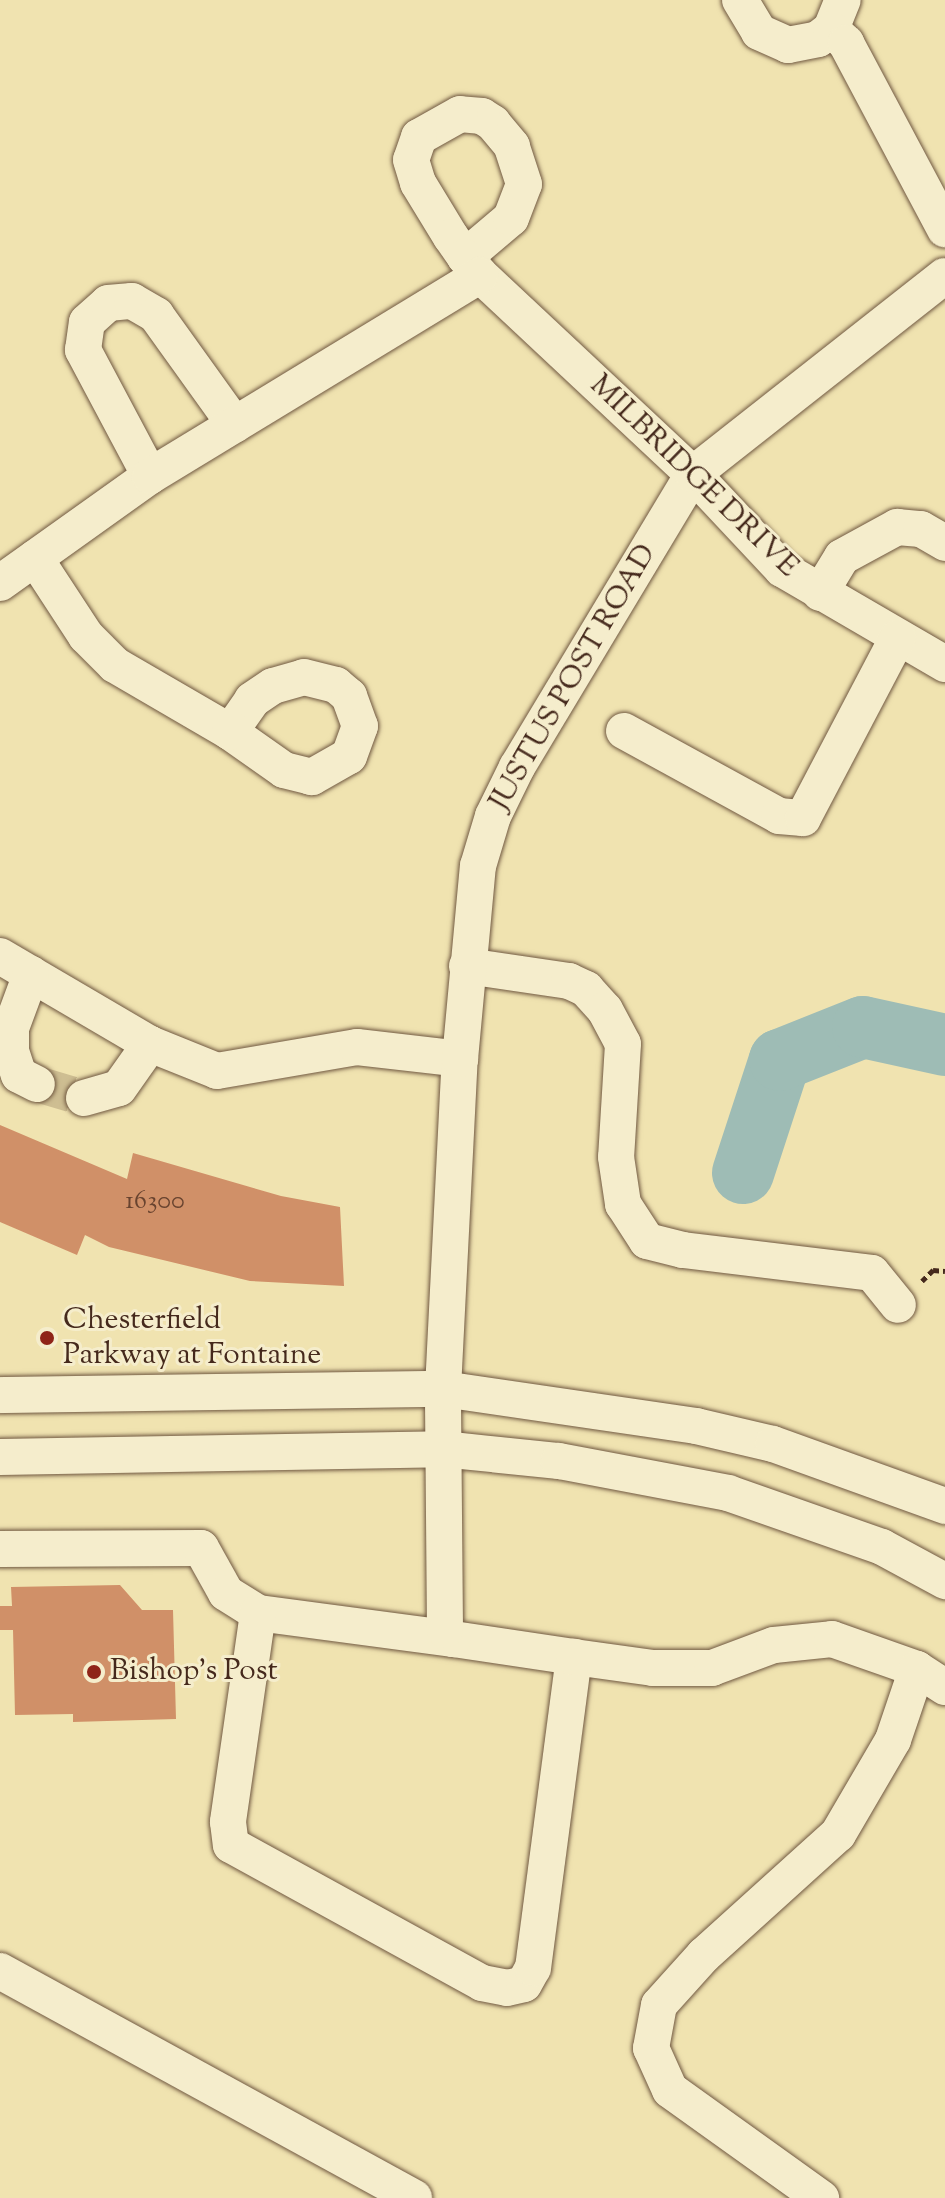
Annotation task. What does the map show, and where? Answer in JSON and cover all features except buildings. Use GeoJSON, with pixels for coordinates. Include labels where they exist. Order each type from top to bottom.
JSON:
{"type":"FeatureCollection","features":[{"type":"Feature","properties":{"kind":"street"},"geometry":{"type":"LineString","coordinates":[[740,0],[759,32],[773,41],[803,44],[837,14],[846,43],[945,229]]}},
{"type":"Feature","properties":{"kind":"street","name":"MILBRIDGE DRIVE"},"geometry":{"type":"LineString","coordinates":[[235,425],[472,266],[693,474],[782,569],[944,663]]}},
{"type":"Feature","properties":{"kind":"street","name":"JUSTUS POST ROAD"},"geometry":{"type":"LineString","coordinates":[[453,1639],[445,1630],[443,1389],[467,966],[478,866],[493,816],[693,474],[945,276]]}},
{"type":"Feature","properties":{"kind":"street"},"geometry":{"type":"LineString","coordinates":[[0,583],[150,476],[235,425],[156,315],[132,301],[108,303],[87,322],[83,350],[150,476]]}},
{"type":"Feature","properties":{"kind":"street"},"geometry":{"type":"LineString","coordinates":[[820,593],[842,557],[897,527],[921,529],[945,543]]}},
{"type":"Feature","properties":{"kind":"street"},"geometry":{"type":"LineString","coordinates":[[35,558],[86,636],[115,665],[230,732]]}},
{"type":"Feature","properties":{"kind":"street"},"geometry":{"type":"LineString","coordinates":[[624,731],[779,816],[803,818],[898,637]]}},
{"type":"Feature","properties":{"kind":"street"},"geometry":{"type":"LineString","coordinates":[[0,956],[150,1044],[217,1071],[357,1047],[460,1059]]}},
{"type":"Feature","properties":{"kind":"street"},"geometry":{"type":"LineString","coordinates":[[467,966],[569,981],[586,989],[605,1010],[623,1044],[616,1157],[623,1204],[647,1241],[683,1250],[872,1273],[898,1305]]}},
{"type":"Feature","properties":{"kind":"street"},"geometry":{"type":"LineString","coordinates":[[31,974],[11,1028],[11,1051],[19,1075],[37,1084]]}},
{"type":"Feature","properties":{"kind":"street"},"geometry":{"type":"LineString","coordinates":[[84,1098],[119,1088],[150,1044]]}},
{"type":"Feature","properties":{"kind":"street"},"geometry":{"type":"LineString","coordinates":[[0,1395],[443,1389],[696,1426],[773,1444],[945,1506]]}},
{"type":"Feature","properties":{"kind":"street"},"geometry":{"type":"LineString","coordinates":[[0,1457],[442,1449],[559,1461],[728,1493],[882,1547],[945,1581]]}},
{"type":"Feature","properties":{"kind":"street"},"geometry":{"type":"LineString","coordinates":[[0,1549],[201,1548],[226,1593],[258,1613],[653,1668],[712,1668],[774,1645],[832,1639],[931,1678],[838,1834],[704,1955],[659,2005],[651,2048],[670,2090],[821,2198]]}},
{"type":"Feature","properties":{"kind":"street"},"geometry":{"type":"LineString","coordinates":[[258,1613],[228,1822],[231,1845],[482,1983],[507,1988],[524,1984],[533,1968],[574,1657]]}},
{"type":"Feature","properties":{"kind":"street"},"geometry":{"type":"LineString","coordinates":[[0,1971],[414,2198]]}},
{"type":"Feature","properties":{"kind":"waterway"},"geometry":{"type":"LineString","coordinates":[[743,1173],[780,1060],[863,1027],[945,1045]]}},
{"type":"Feature","properties":{"kind":"tunnel"},"geometry":{"type":"LineString","coordinates":[[37,1084],[84,1098]]}},
{"type":"Feature","properties":{"kind":"place","name":"Chesterfield Parkway at Fontaine"},"geometry":{"type":"Point","coordinates":[47,1338]}},
{"type":"Feature","properties":{"kind":"place","name":"Bishop's Post"},"geometry":{"type":"Point","coordinates":[94,1672]}}]}
